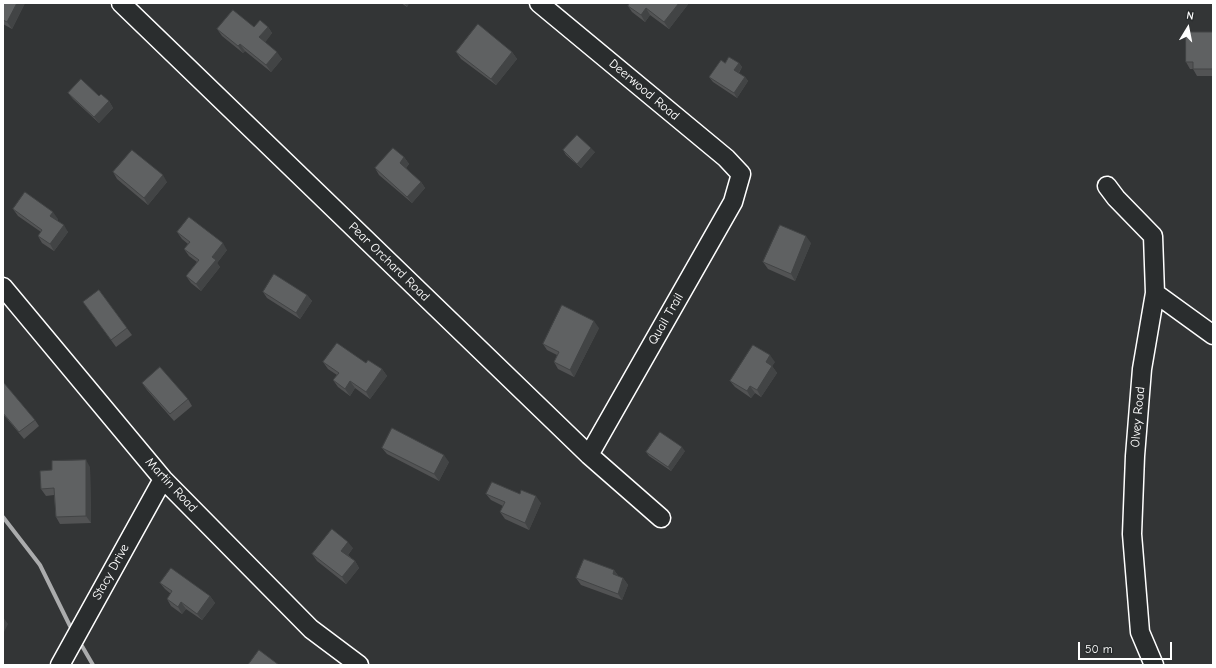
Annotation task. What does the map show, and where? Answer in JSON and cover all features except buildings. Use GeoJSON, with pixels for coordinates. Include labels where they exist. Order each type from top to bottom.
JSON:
{"type":"FeatureCollection","features":[{"type":"Feature","properties":{"kind":"street","name":"Pear Orchard Road"},"geometry":{"type":"LineString","coordinates":[[120,3],[589,455],[661,518]]}},
{"type":"Feature","properties":{"kind":"street","name":"Deerwood Road"},"geometry":{"type":"LineString","coordinates":[[539,3],[726,158],[741,174],[739,181]]}},
{"type":"Feature","properties":{"kind":"street","name":"Quail Trail"},"geometry":{"type":"LineString","coordinates":[[589,455],[733,202],[739,181]]}},
{"type":"Feature","properties":{"kind":"street","name":"Olvey Road"},"geometry":{"type":"LineString","coordinates":[[1107,186],[1116,198],[1153,236],[1156,293],[1142,369],[1135,456],[1132,534],[1140,632],[1154,665]]}},
{"type":"Feature","properties":{"kind":"street","name":"Martin Road"},"geometry":{"type":"LineString","coordinates":[[3,286],[163,479],[310,629],[359,665]]}},
{"type":"Feature","properties":{"kind":"street"},"geometry":{"type":"LineString","coordinates":[[1156,293],[1213,335]]}},
{"type":"Feature","properties":{"kind":"street","name":"Stacy Drive"},"geometry":{"type":"LineString","coordinates":[[60,665],[163,479]]}},
{"type":"Feature","properties":{"kind":"waterway"},"geometry":{"type":"LineString","coordinates":[[3,517],[40,565],[70,626]]}},
{"type":"Feature","properties":{"kind":"waterway"},"geometry":{"type":"LineString","coordinates":[[82,646],[93,665]]}}]}
